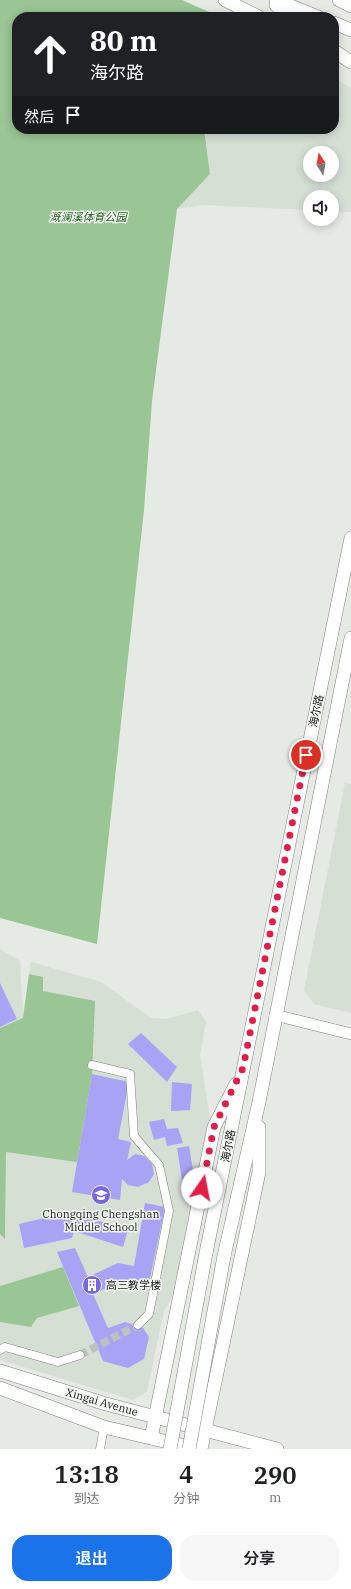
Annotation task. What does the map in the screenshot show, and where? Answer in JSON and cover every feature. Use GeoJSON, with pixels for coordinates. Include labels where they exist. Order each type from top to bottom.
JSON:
{"type":"FeatureCollection","features":[{"type":"Feature","properties":{"kind":"main road"},"geometry":{"type":"LineString","coordinates":[[225,0],[249,12]]}},
{"type":"Feature","properties":{"kind":"main road"},"geometry":{"type":"LineString","coordinates":[[270,0],[286,12]]}},
{"type":"Feature","properties":{"kind":"main road"},"geometry":{"type":"LineString","coordinates":[[276,0],[306,12]]}},
{"type":"Feature","properties":{"kind":"main road"},"geometry":{"type":"LineString","coordinates":[[338,0],[351,6]]}},
{"type":"Feature","properties":{"kind":"main road"},"geometry":{"type":"LineString","coordinates":[[339,25],[351,30]]}},
{"type":"Feature","properties":{"kind":"main road"},"geometry":{"type":"LineString","coordinates":[[339,55],[351,62]]}},
{"type":"Feature","properties":{"kind":"main road","name":"海尔路"},"geometry":{"type":"LineString","coordinates":[[170,1449],[206,1253],[351,538]]}},
{"type":"Feature","properties":{"kind":"main road","name":"海尔路"},"geometry":{"type":"LineString","coordinates":[[189,1449],[224,1256],[259,1102],[275,1015],[351,638]]}},
{"type":"Feature","properties":{"kind":"main road"},"geometry":{"type":"LineString","coordinates":[[151,1438],[214,1127],[243,1068]]}},
{"type":"Feature","properties":{"kind":"main road"},"geometry":{"type":"LineString","coordinates":[[201,1449],[259,1172],[259,1102]]}},
{"type":"Feature","properties":{"kind":"main road","name":"Xingai Avenue"},"geometry":{"type":"LineString","coordinates":[[0,1371],[106,1404],[206,1429],[277,1449]]}},
{"type":"Feature","properties":{"kind":"main road","name":"Xingai Avenue"},"geometry":{"type":"LineString","coordinates":[[0,1388],[104,1427],[198,1449]]}},
{"type":"Feature","properties":{"kind":"street"},"geometry":{"type":"LineString","coordinates":[[275,1015],[351,1034]]}},
{"type":"Feature","properties":{"kind":"street"},"geometry":{"type":"LineString","coordinates":[[92,1065],[130,1074],[134,1136],[159,1165],[169,1211],[150,1314],[138,1325]]}},
{"type":"Feature","properties":{"kind":"street"},"geometry":{"type":"LineString","coordinates":[[0,1350],[5,1347],[58,1362],[80,1354]]}},
{"type":"Feature","properties":{"kind":"street"},"geometry":{"type":"LineString","coordinates":[[100,1449],[104,1427]]}},
{"type":"Feature","properties":{"kind":"shaded area"},"geometry":{"type":"Polygon","coordinates":[[[339,81],[351,88],[351,212],[339,211],[339,190],[303,190],[303,210],[203,205],[177,209],[210,174],[205,134],[339,134],[339,81]]]}},
{"type":"Feature","properties":{"kind":"shaded area"},"geometry":{"type":"Polygon","coordinates":[[[345,783],[351,784],[351,1013],[314,1004],[304,990],[345,783]]]}},
{"type":"Feature","properties":{"kind":"shaded area","name":"Chongqing Chengshan Middle School"},"geometry":{"type":"Polygon","coordinates":[[[0,949],[20,961],[23,1015],[31,962],[101,982],[151,1018],[167,1019],[198,1010],[206,1022],[200,1055],[211,1125],[177,1288],[164,1311],[147,1392],[133,1400],[0,1360],[0,1234],[5,1239],[6,1151],[23,1019],[0,1028],[0,949]]]}},
{"type":"Feature","properties":{"kind":"green space","name":"溉澜溪体育公园"},"geometry":{"type":"Polygon","coordinates":[[[0,0],[182,0],[209,12],[12,12],[12,134],[205,134],[210,174],[177,209],[152,401],[144,510],[97,944],[0,918],[0,0]]]}},
{"type":"Feature","properties":{"kind":"green space"},"geometry":{"type":"Polygon","coordinates":[[[29,974],[43,977],[43,991],[95,1001],[92,1074],[77,1162],[6,1152],[5,1239],[0,1234],[0,1028],[23,1018],[29,974]]]}},
{"type":"Feature","properties":{"kind":"green space"},"geometry":{"type":"Polygon","coordinates":[[[63,1267],[79,1306],[37,1318],[31,1327],[0,1322],[0,1286],[63,1267]]]}},
{"type":"Feature","properties":{"kind":"building"},"geometry":{"type":"Polygon","coordinates":[[[0,983],[17,1019],[0,1027],[0,983]]]}},
{"type":"Feature","properties":{"kind":"building"},"geometry":{"type":"Polygon","coordinates":[[[141,1033],[177,1067],[167,1082],[128,1044],[141,1033]]]}},
{"type":"Feature","properties":{"kind":"building"},"geometry":{"type":"Polygon","coordinates":[[[92,1074],[129,1082],[118,1139],[131,1142],[127,1160],[135,1154],[144,1156],[152,1164],[154,1174],[149,1182],[138,1187],[128,1185],[122,1179],[120,1200],[72,1192],[92,1074]]]}},
{"type":"Feature","properties":{"kind":"building"},"geometry":{"type":"Polygon","coordinates":[[[172,1082],[192,1084],[190,1110],[171,1111],[172,1082]]]}},
{"type":"Feature","properties":{"kind":"building"},"geometry":{"type":"Polygon","coordinates":[[[164,1119],[167,1129],[178,1128],[183,1143],[167,1146],[165,1137],[154,1140],[149,1122],[164,1119]]]}},
{"type":"Feature","properties":{"kind":"building"},"geometry":{"type":"Polygon","coordinates":[[[189,1146],[195,1183],[183,1186],[177,1148],[189,1146]]]}},
{"type":"Feature","properties":{"kind":"building","name":"高三教学楼"},"geometry":{"type":"Polygon","coordinates":[[[145,1203],[165,1207],[148,1288],[120,1282],[93,1294],[108,1328],[125,1322],[143,1328],[149,1337],[144,1359],[128,1368],[103,1361],[57,1252],[75,1248],[88,1277],[118,1263],[134,1266],[145,1203]]]}},
{"type":"Feature","properties":{"kind":"building"},"geometry":{"type":"Polygon","coordinates":[[[70,1212],[128,1230],[123,1247],[74,1231],[72,1238],[24,1248],[19,1224],[70,1212]]]}},
{"type":"Feature","properties":{"kind":"tunnel"},"geometry":{"type":"LineString","coordinates":[[80,1355],[138,1325]]}},
{"type":"Feature","properties":{"kind":"place","name":"Chongqing Chengshan Middle School"},"geometry":{"type":"Point","coordinates":[101,1195]}},
{"type":"Feature","properties":{"kind":"place","name":"高三教学楼"},"geometry":{"type":"Point","coordinates":[92,1285]}},
{"type":"Feature","properties":{"kind":"route"},"geometry":{"type":"LineString","coordinates":[[202,1188],[214,1127],[243,1068],[256,1010],[306,755]]}}]}
